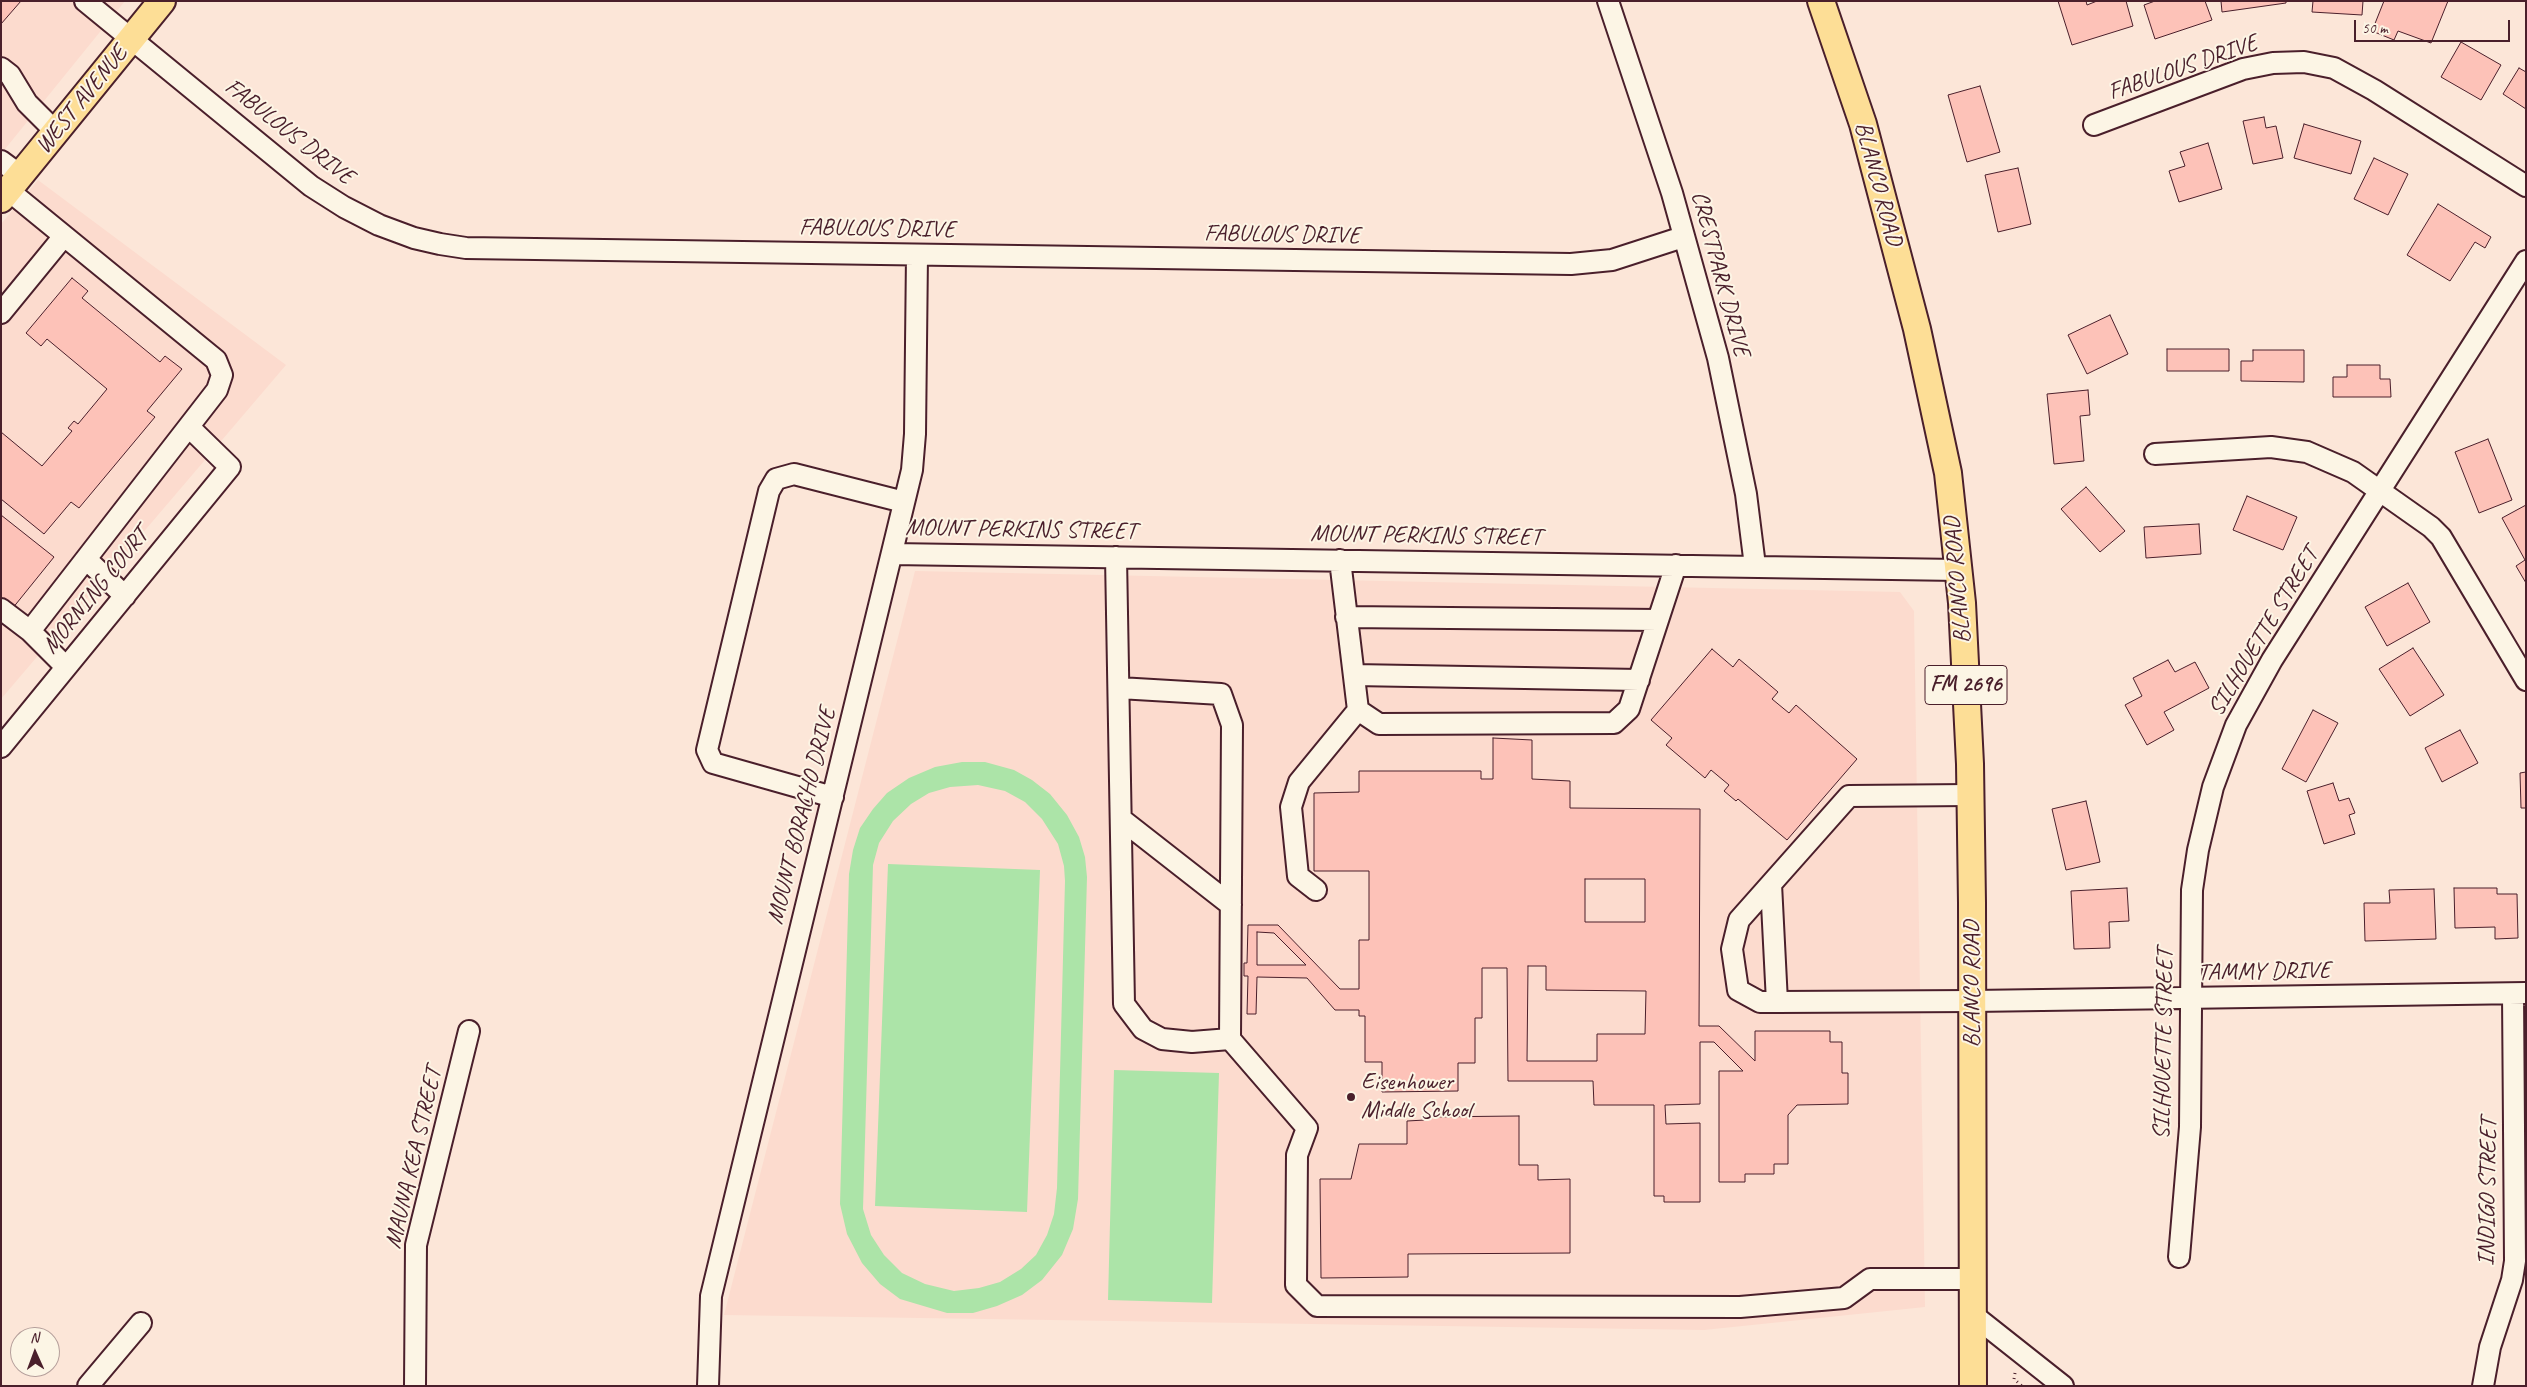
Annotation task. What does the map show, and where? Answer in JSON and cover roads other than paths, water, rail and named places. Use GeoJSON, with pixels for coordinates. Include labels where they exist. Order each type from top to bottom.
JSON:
{"type":"FeatureCollection","features":[{"type":"Feature","properties":{"kind":"main road","name":"WEST AVENUE"},"geometry":{"type":"LineString","coordinates":[[8,181],[56,132],[162,1]]}},
{"type":"Feature","properties":{"kind":"main road","name":"BLANCO ROAD"},"geometry":{"type":"LineString","coordinates":[[1821,1],[1863,124],[1917,329],[1948,473],[1963,612],[1970,795],[1973,1001],[1971,1279],[1973,1386]]}},
{"type":"Feature","properties":{"kind":"street","name":"FABULOUS DRIVE"},"geometry":{"type":"LineString","coordinates":[[85,1],[311,186],[344,207],[379,225],[414,238],[466,248],[1571,264],[1612,260],[1684,237]]}},
{"type":"Feature","properties":{"kind":"street","name":"CRESTPARK DRIVE"},"geometry":{"type":"LineString","coordinates":[[1608,1],[1672,193],[1722,377],[1745,486],[1755,566]]}},
{"type":"Feature","properties":{"kind":"street","name":"FABULOUS DRIVE"},"geometry":{"type":"LineString","coordinates":[[2094,125],[2243,69],[2273,63],[2304,62],[2334,68],[2374,90],[2526,186]]}},
{"type":"Feature","properties":{"kind":"street"},"geometry":{"type":"LineString","coordinates":[[1,68],[10,75],[27,103],[56,132]]}},
{"type":"Feature","properties":{"kind":"street"},"geometry":{"type":"LineString","coordinates":[[8,181],[64,236],[216,360],[222,375],[217,390],[30,631]]}},
{"type":"Feature","properties":{"kind":"street"},"geometry":{"type":"LineString","coordinates":[[1,313],[64,236]]}},
{"type":"Feature","properties":{"kind":"street","name":"MOUNT BORACHO DRIVE"},"geometry":{"type":"LineString","coordinates":[[708,1386],[711,1296],[912,470],[915,434],[917,255]]}},
{"type":"Feature","properties":{"kind":"street","name":"SILHOUETTE STREET"},"geometry":{"type":"LineString","coordinates":[[2179,1257],[2190,1127],[2192,890],[2198,850],[2213,787],[2236,725],[2272,660],[2526,261]]}},
{"type":"Feature","properties":{"kind":"street","name":"MORNING COURT"},"geometry":{"type":"LineString","coordinates":[[1,747],[230,467],[189,426]]}},
{"type":"Feature","properties":{"kind":"street"},"geometry":{"type":"LineString","coordinates":[[2154,454],[2272,447],[2307,452],[2353,472],[2431,527],[2441,537],[2526,680]]}},
{"type":"Feature","properties":{"kind":"street"},"geometry":{"type":"LineString","coordinates":[[833,797],[719,765],[713,762],[707,750],[762,519],[769,490],[776,479],[794,474],[904,502]]}},
{"type":"Feature","properties":{"kind":"street","name":"MOUNT PERKINS STREET"},"geometry":{"type":"LineString","coordinates":[[892,554],[1958,570]]}},
{"type":"Feature","properties":{"kind":"street"},"geometry":{"type":"LineString","coordinates":[[1116,557],[1124,1004],[1143,1029],[1162,1039],[1192,1042],[1230,1039]]}},
{"type":"Feature","properties":{"kind":"street"},"geometry":{"type":"LineString","coordinates":[[86,559],[125,596]]}},
{"type":"Feature","properties":{"kind":"street"},"geometry":{"type":"LineString","coordinates":[[1316,890],[1298,876],[1291,807],[1299,782],[1358,710],[1340,560]]}},
{"type":"Feature","properties":{"kind":"street"},"geometry":{"type":"LineString","coordinates":[[1358,710],[1380,724],[1614,723],[1629,709],[1676,565]]}},
{"type":"Feature","properties":{"kind":"street"},"geometry":{"type":"LineString","coordinates":[[1,609],[30,631],[66,667]]}},
{"type":"Feature","properties":{"kind":"street"},"geometry":{"type":"LineString","coordinates":[[1346,617],[1658,620]]}},
{"type":"Feature","properties":{"kind":"street"},"geometry":{"type":"LineString","coordinates":[[1354,675],[1639,680]]}},
{"type":"Feature","properties":{"kind":"street"},"geometry":{"type":"LineString","coordinates":[[1118,688],[1221,694],[1232,725],[1230,1039],[1307,1128],[1297,1156],[1296,1285],[1317,1306],[1740,1308],[1844,1298],[1870,1280],[1971,1279]]}},
{"type":"Feature","properties":{"kind":"street"},"geometry":{"type":"LineString","coordinates":[[1777,1002],[1771,884],[1850,796],[1970,795]]}},
{"type":"Feature","properties":{"kind":"street"},"geometry":{"type":"LineString","coordinates":[[1121,819],[1231,905]]}},
{"type":"Feature","properties":{"kind":"street","name":"TAMMY DRIVE"},"geometry":{"type":"LineString","coordinates":[[1771,884],[1739,920],[1732,949],[1738,990],[1760,1002],[2519,994]]}},
{"type":"Feature","properties":{"kind":"street","name":"INDIGO STREET"},"geometry":{"type":"LineString","coordinates":[[2483,1386],[2490,1347],[2512,1280],[2515,1261],[2519,994]]}},
{"type":"Feature","properties":{"kind":"street","name":"MAUNA KEA STREET"},"geometry":{"type":"LineString","coordinates":[[415,1386],[416,1245],[469,1031]]}},
{"type":"Feature","properties":{"kind":"street"},"geometry":{"type":"LineString","coordinates":[[1972,1314],[2063,1386]]}},
{"type":"Feature","properties":{"kind":"street"},"geometry":{"type":"LineString","coordinates":[[88,1386],[141,1323]]}},
{"type":"Feature","properties":{"kind":"place","name":"Eisenhower Middle School"},"geometry":{"type":"Point","coordinates":[1351,1097]}}]}
